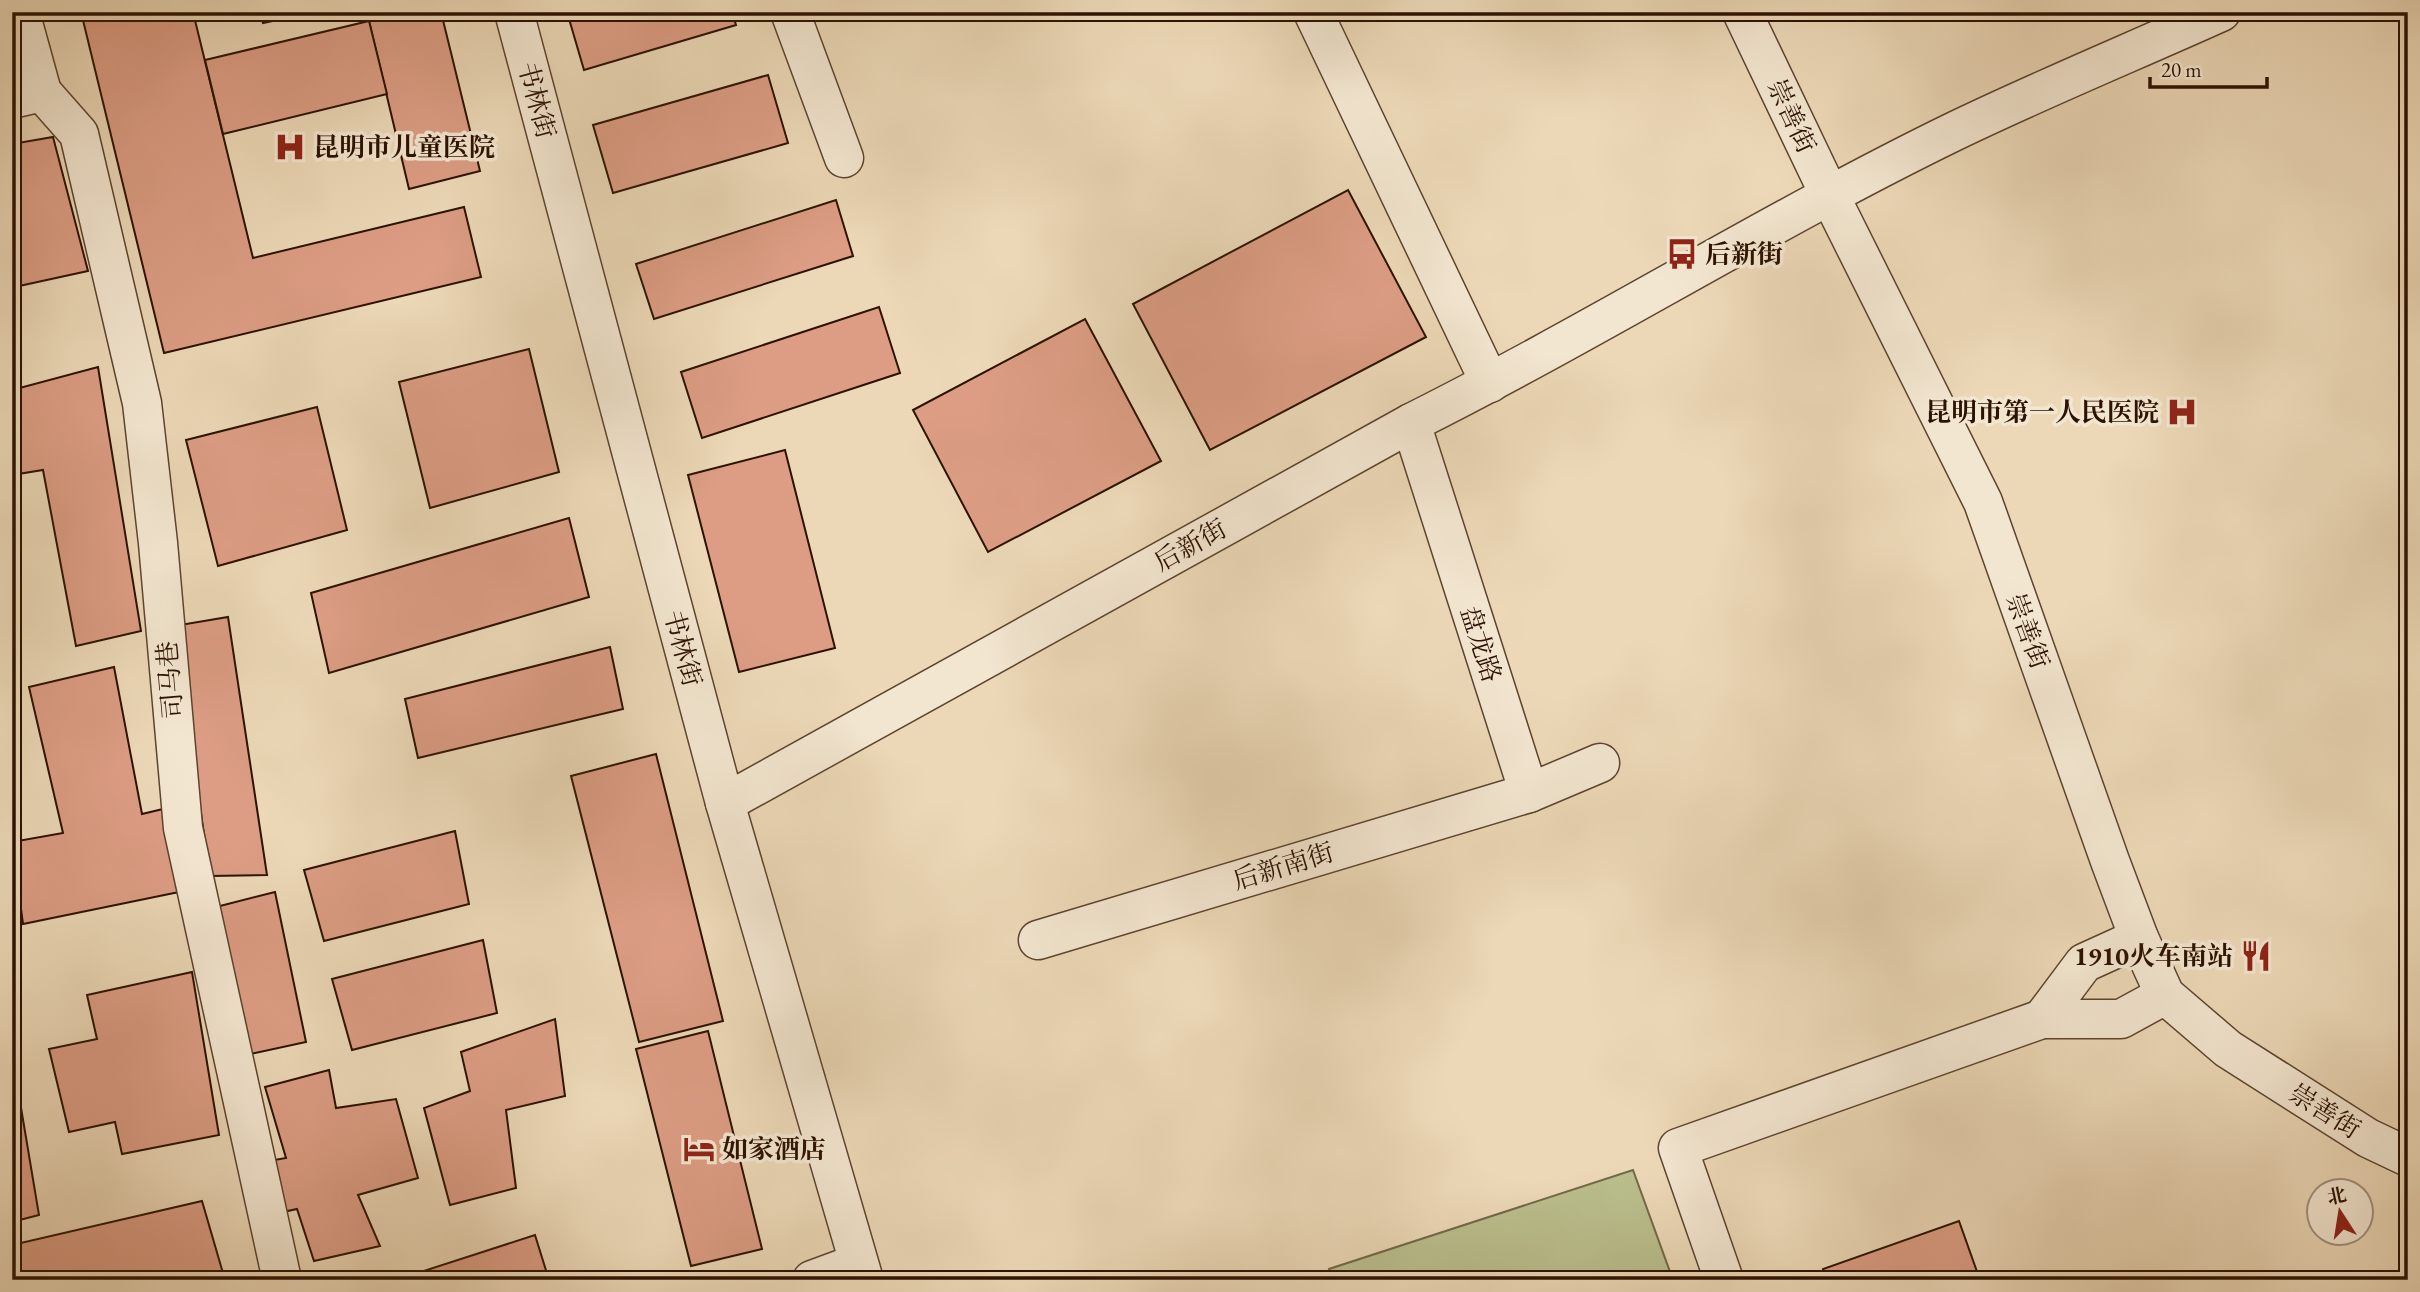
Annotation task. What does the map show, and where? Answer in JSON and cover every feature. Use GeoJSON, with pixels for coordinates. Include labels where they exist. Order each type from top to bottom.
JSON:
{"type":"FeatureCollection","features":[{"type":"Feature","properties":{"kind":"street"},"geometry":{"type":"LineString","coordinates":[[20,12],[27,96]]}},
{"type":"Feature","properties":{"kind":"street","name":"书林街"},"geometry":{"type":"LineString","coordinates":[[514,12],[725,803],[861,1271]]}},
{"type":"Feature","properties":{"kind":"street"},"geometry":{"type":"LineString","coordinates":[[790,12],[844,158]]}},
{"type":"Feature","properties":{"kind":"street"},"geometry":{"type":"LineString","coordinates":[[1313,12],[1490,383]]}},
{"type":"Feature","properties":{"kind":"street","name":"崇善街"},"geometry":{"type":"LineString","coordinates":[[1742,12],[1830,196],[1983,502],[2139,938],[2165,995],[2228,1049],[2368,1138],[2408,1157]]}},
{"type":"Feature","properties":{"kind":"street","name":"后新街"},"geometry":{"type":"LineString","coordinates":[[725,803],[1410,423],[1490,383],[1830,196],[1956,131],[2221,12]]}},
{"type":"Feature","properties":{"kind":"street","name":"司马巷"},"geometry":{"type":"LineString","coordinates":[[27,96],[79,134],[142,403],[158,543],[183,828],[282,1280]]}},
{"type":"Feature","properties":{"kind":"street","name":"盘龙路"},"geometry":{"type":"LineString","coordinates":[[1410,423],[1529,793]]}},
{"type":"Feature","properties":{"kind":"street"},"geometry":{"type":"LineString","coordinates":[[1529,793],[1600,763]]}},
{"type":"Feature","properties":{"kind":"street","name":"后新南街"},"geometry":{"type":"LineString","coordinates":[[1038,940],[1529,793]]}},
{"type":"Feature","properties":{"kind":"street"},"geometry":{"type":"LineString","coordinates":[[2042,1019],[2084,963],[2139,938]]}},
{"type":"Feature","properties":{"kind":"street"},"geometry":{"type":"LineString","coordinates":[[1724,1280],[1678,1147],[2042,1019],[2121,1019],[2165,995]]}},
{"type":"Feature","properties":{"kind":"street"},"geometry":{"type":"LineString","coordinates":[[812,1280],[861,1271]]}},
{"type":"Feature","properties":{"kind":"green space"},"geometry":{"type":"Polygon","coordinates":[[[1633,1170],[1673,1280],[1333,1280],[1329,1269],[1633,1170]]]}},
{"type":"Feature","properties":{"kind":"building"},"geometry":{"type":"Polygon","coordinates":[[[81,12],[193,12],[253,258],[464,207],[481,277],[164,353],[81,12]]]}},
{"type":"Feature","properties":{"kind":"building"},"geometry":{"type":"Polygon","coordinates":[[[260,12],[315,12],[263,23],[260,12]]]}},
{"type":"Feature","properties":{"kind":"building"},"geometry":{"type":"Polygon","coordinates":[[[404,12],[441,12],[480,171],[409,189],[369,21],[404,12]]]}},
{"type":"Feature","properties":{"kind":"building"},"geometry":{"type":"Polygon","coordinates":[[[567,12],[732,12],[736,25],[584,70],[567,12]]]}},
{"type":"Feature","properties":{"kind":"building"},"geometry":{"type":"Polygon","coordinates":[[[369,21],[387,94],[223,134],[205,60],[369,21]]]}},
{"type":"Feature","properties":{"kind":"building"},"geometry":{"type":"Polygon","coordinates":[[[768,75],[788,143],[613,193],[593,125],[768,75]]]}},
{"type":"Feature","properties":{"kind":"building"},"geometry":{"type":"Polygon","coordinates":[[[53,137],[88,271],[19,286],[12,266],[12,144],[53,137]]]}},
{"type":"Feature","properties":{"kind":"building"},"geometry":{"type":"Polygon","coordinates":[[[1348,190],[1426,337],[1210,450],[1133,304],[1348,190]]]}},
{"type":"Feature","properties":{"kind":"building"},"geometry":{"type":"Polygon","coordinates":[[[836,200],[853,256],[654,319],[636,264],[836,200]]]}},
{"type":"Feature","properties":{"kind":"building"},"geometry":{"type":"Polygon","coordinates":[[[879,307],[900,373],[702,438],[681,372],[879,307]]]}},
{"type":"Feature","properties":{"kind":"building"},"geometry":{"type":"Polygon","coordinates":[[[1085,319],[1161,461],[988,552],[913,410],[1085,319]]]}},
{"type":"Feature","properties":{"kind":"building"},"geometry":{"type":"Polygon","coordinates":[[[529,349],[559,472],[430,508],[399,382],[529,349]]]}},
{"type":"Feature","properties":{"kind":"building"},"geometry":{"type":"Polygon","coordinates":[[[98,367],[141,631],[76,646],[43,470],[12,475],[12,390],[98,367]]]}},
{"type":"Feature","properties":{"kind":"building"},"geometry":{"type":"Polygon","coordinates":[[[317,407],[347,530],[218,566],[186,440],[317,407]]]}},
{"type":"Feature","properties":{"kind":"building"},"geometry":{"type":"Polygon","coordinates":[[[785,450],[835,648],[739,672],[688,475],[785,450]]]}},
{"type":"Feature","properties":{"kind":"building"},"geometry":{"type":"Polygon","coordinates":[[[569,518],[589,597],[329,673],[311,593],[569,518]]]}},
{"type":"Feature","properties":{"kind":"building"},"geometry":{"type":"Polygon","coordinates":[[[228,617],[267,875],[210,876],[174,626],[228,617]]]}},
{"type":"Feature","properties":{"kind":"building"},"geometry":{"type":"Polygon","coordinates":[[[610,647],[623,709],[418,758],[405,699],[610,647]]]}},
{"type":"Feature","properties":{"kind":"building"},"geometry":{"type":"Polygon","coordinates":[[[114,667],[142,814],[163,809],[184,891],[23,924],[12,842],[63,833],[29,687],[114,667]]]}},
{"type":"Feature","properties":{"kind":"building"},"geometry":{"type":"Polygon","coordinates":[[[656,754],[723,1021],[639,1042],[571,776],[656,754]]]}},
{"type":"Feature","properties":{"kind":"building"},"geometry":{"type":"Polygon","coordinates":[[[455,831],[469,904],[324,941],[304,870],[455,831]]]}},
{"type":"Feature","properties":{"kind":"building"},"geometry":{"type":"Polygon","coordinates":[[[275,892],[306,1042],[246,1055],[216,907],[275,892]]]}},
{"type":"Feature","properties":{"kind":"building"},"geometry":{"type":"Polygon","coordinates":[[[483,940],[497,1013],[352,1050],[332,979],[483,940]]]}},
{"type":"Feature","properties":{"kind":"building"},"geometry":{"type":"Polygon","coordinates":[[[192,972],[219,1135],[122,1154],[115,1122],[69,1132],[49,1049],[97,1039],[87,995],[192,972]]]}},
{"type":"Feature","properties":{"kind":"building"},"geometry":{"type":"Polygon","coordinates":[[[555,1019],[565,1096],[506,1110],[516,1188],[450,1205],[424,1108],[470,1091],[461,1052],[555,1019]]]}},
{"type":"Feature","properties":{"kind":"building","name":"如家酒店"},"geometry":{"type":"Polygon","coordinates":[[[708,1031],[762,1249],[691,1266],[636,1049],[708,1031]]]}},
{"type":"Feature","properties":{"kind":"building"},"geometry":{"type":"Polygon","coordinates":[[[12,1054],[39,1215],[12,1222],[12,1054]]]}},
{"type":"Feature","properties":{"kind":"building"},"geometry":{"type":"Polygon","coordinates":[[[329,1070],[336,1108],[396,1099],[418,1178],[358,1195],[380,1246],[314,1261],[297,1209],[274,1214],[263,1162],[286,1158],[265,1087],[329,1070]]]}},
{"type":"Feature","properties":{"kind":"building"},"geometry":{"type":"Polygon","coordinates":[[[202,1201],[225,1280],[12,1280],[12,1245],[202,1201]]]}},
{"type":"Feature","properties":{"kind":"building"},"geometry":{"type":"Polygon","coordinates":[[[1959,1221],[1980,1280],[1827,1280],[1823,1269],[1959,1221]]]}},
{"type":"Feature","properties":{"kind":"building"},"geometry":{"type":"Polygon","coordinates":[[[535,1235],[549,1280],[396,1280],[535,1235]]]}},
{"type":"Feature","properties":{"kind":"place","name":"昆明市儿童医院"},"geometry":{"type":"Point","coordinates":[290,147]}},
{"type":"Feature","properties":{"kind":"place","name":"后新街"},"geometry":{"type":"Point","coordinates":[1682,254]}},
{"type":"Feature","properties":{"kind":"place","name":"昆明市第一人民医院"},"geometry":{"type":"Point","coordinates":[2182,412]}},
{"type":"Feature","properties":{"kind":"place","name":"1910火车南站"},"geometry":{"type":"Point","coordinates":[2256,956]}},
{"type":"Feature","properties":{"kind":"place","name":"如家酒店"},"geometry":{"type":"Point","coordinates":[699,1149]}}]}
